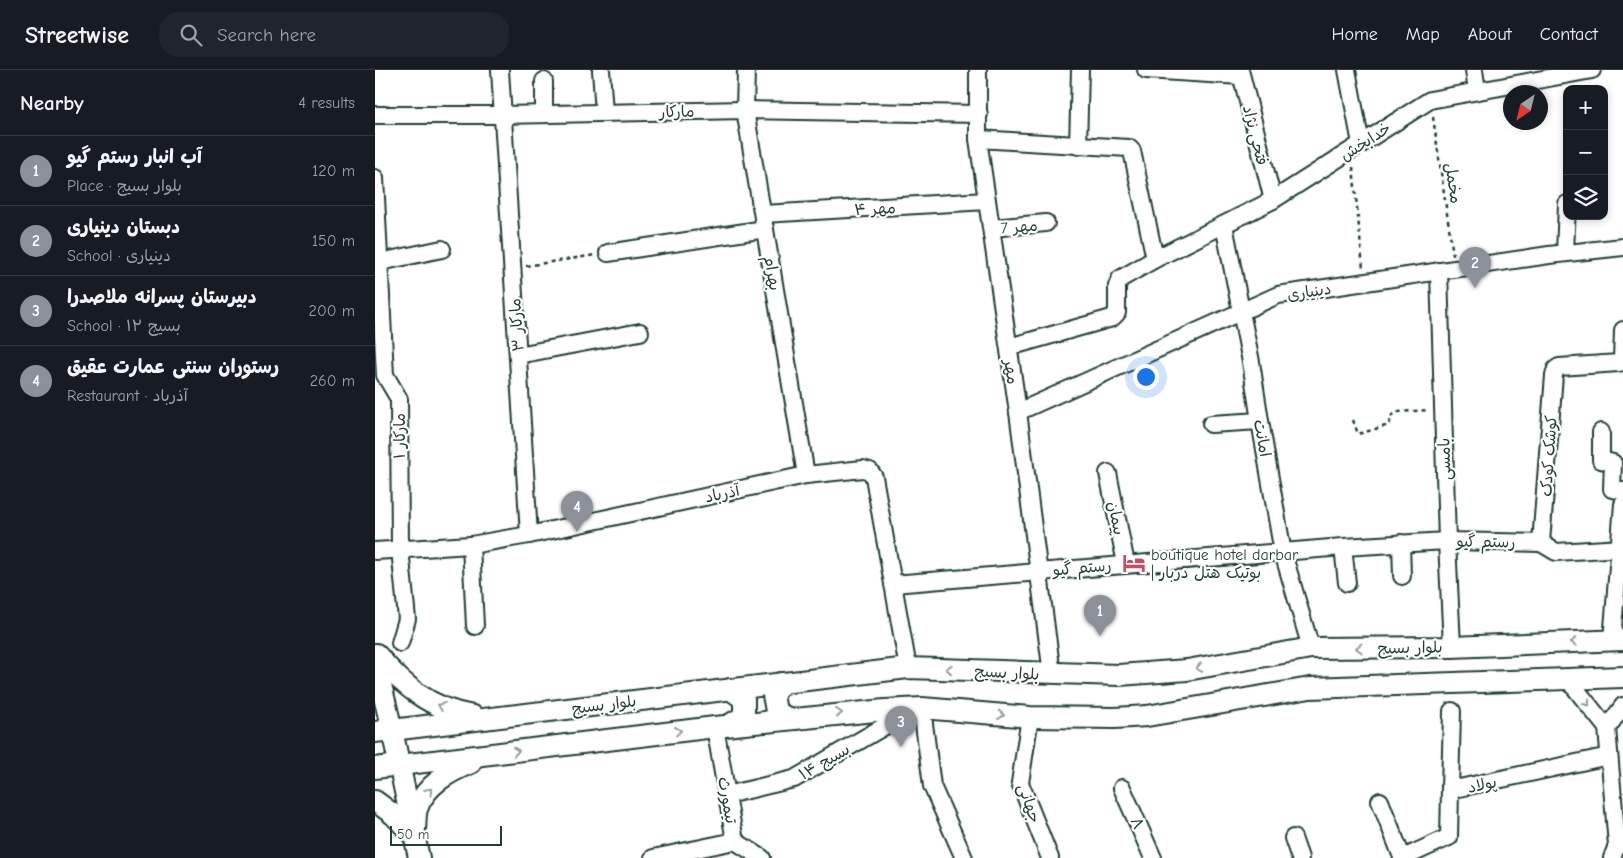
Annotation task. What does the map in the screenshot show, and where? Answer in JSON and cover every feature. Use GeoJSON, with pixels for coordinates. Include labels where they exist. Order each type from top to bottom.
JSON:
{"type":"FeatureCollection","features":[{"type":"Feature","properties":{"kind":"main road","name":"بلوار بسیج"},"geometry":{"type":"LineString","coordinates":[[384,731],[908,668],[1119,675],[1187,670],[1311,648],[1452,647],[1617,640]]}},
{"type":"Feature","properties":{"kind":"main road"},"geometry":{"type":"LineString","coordinates":[[375,653],[391,672],[415,693],[460,714],[488,718]]}},
{"type":"Feature","properties":{"kind":"main road"},"geometry":{"type":"LineString","coordinates":[[375,660],[384,731],[399,766],[419,858]]}},
{"type":"Feature","properties":{"kind":"main road"},"geometry":{"type":"LineString","coordinates":[[375,768],[827,714],[918,708],[1030,717],[1147,716],[1310,688],[1623,677]]}},
{"type":"Feature","properties":{"kind":"main road"},"geometry":{"type":"LineString","coordinates":[[782,683],[773,695],[776,711],[789,719]]}},
{"type":"Feature","properties":{"kind":"main road"},"geometry":{"type":"LineString","coordinates":[[722,726],[744,716],[744,699],[730,689]]}},
{"type":"Feature","properties":{"kind":"main road"},"geometry":{"type":"LineString","coordinates":[[414,836],[417,809],[426,792],[448,773],[489,754]]}},
{"type":"Feature","properties":{"kind":"main road"},"geometry":{"type":"LineString","coordinates":[[375,801],[394,815],[414,836]]}},
{"type":"Feature","properties":{"kind":"street","name":"مارکار ۳"},"geometry":{"type":"LineString","coordinates":[[500,70],[529,534]]}},
{"type":"Feature","properties":{"kind":"street"},"geometry":{"type":"LineString","coordinates":[[601,70],[604,113]]}},
{"type":"Feature","properties":{"kind":"street","name":"بهرام"},"geometry":{"type":"LineString","coordinates":[[746,70],[745,110],[807,475]]}},
{"type":"Feature","properties":{"kind":"street","name":"مهر"},"geometry":{"type":"LineString","coordinates":[[978,70],[978,139],[1018,412],[1052,674]]}},
{"type":"Feature","properties":{"kind":"street"},"geometry":{"type":"LineString","coordinates":[[1078,146],[1080,70]]}},
{"type":"Feature","properties":{"kind":"street"},"geometry":{"type":"LineString","coordinates":[[1146,70],[1240,73]]}},
{"type":"Feature","properties":{"kind":"street"},"geometry":{"type":"LineString","coordinates":[[1347,70],[1356,147]]}},
{"type":"Feature","properties":{"kind":"street"},"geometry":{"type":"LineString","coordinates":[[1474,70],[1477,91]]}},
{"type":"Feature","properties":{"kind":"street","name":"خدابخش"},"geometry":{"type":"LineString","coordinates":[[1009,347],[1113,318],[1117,313],[1118,282],[1155,259],[1273,200],[1430,100],[1477,91],[1571,78],[1592,70]]}},
{"type":"Feature","properties":{"kind":"street","name":"فتحی نژاد"},"geometry":{"type":"LineString","coordinates":[[1240,73],[1273,200]]}},
{"type":"Feature","properties":{"kind":"street"},"geometry":{"type":"LineString","coordinates":[[543,81],[544,114]]}},
{"type":"Feature","properties":{"kind":"street","name":"مارکار"},"geometry":{"type":"LineString","coordinates":[[375,115],[502,115],[745,110],[979,114]]}},
{"type":"Feature","properties":{"kind":"street"},"geometry":{"type":"LineString","coordinates":[[978,139],[1129,148],[1132,151],[1155,259]]}},
{"type":"Feature","properties":{"kind":"street","name":"مارکار ۱"},"geometry":{"type":"LineString","coordinates":[[375,178],[385,375],[399,399],[400,549],[407,619],[400,643]]}},
{"type":"Feature","properties":{"kind":"street","name":"مهر ۴"},"geometry":{"type":"LineString","coordinates":[[608,253],[764,221],[987,201]]}},
{"type":"Feature","properties":{"kind":"street"},"geometry":{"type":"LineString","coordinates":[[1565,253],[1566,220]]}},
{"type":"Feature","properties":{"kind":"street","name":"مهر 7"},"geometry":{"type":"LineString","coordinates":[[991,228],[1047,223]]}},
{"type":"Feature","properties":{"kind":"street","name":"امانت"},"geometry":{"type":"LineString","coordinates":[[1225,225],[1251,362],[1283,553],[1311,648]]}},
{"type":"Feature","properties":{"kind":"street","name":"دینیاری"},"geometry":{"type":"LineString","coordinates":[[1018,412],[1278,295],[1565,253],[1623,247]]}},
{"type":"Feature","properties":{"kind":"street"},"geometry":{"type":"LineString","coordinates":[[380,262],[442,249]]}},
{"type":"Feature","properties":{"kind":"street","name":"بامسی"},"geometry":{"type":"LineString","coordinates":[[1439,271],[1452,647]]}},
{"type":"Feature","properties":{"kind":"street","name":"کوشک کودک"},"geometry":{"type":"LineString","coordinates":[[1541,542],[1554,375],[1559,368],[1619,363],[1622,360],[1623,330]]}},
{"type":"Feature","properties":{"kind":"street"},"geometry":{"type":"LineString","coordinates":[[518,355],[640,332]]}},
{"type":"Feature","properties":{"kind":"street"},"geometry":{"type":"LineString","coordinates":[[1211,424],[1260,421]]}},
{"type":"Feature","properties":{"kind":"street"},"geometry":{"type":"LineString","coordinates":[[1601,432],[1601,460],[1613,463],[1612,489],[1623,491]]}},
{"type":"Feature","properties":{"kind":"street","name":"آذرباد"},"geometry":{"type":"LineString","coordinates":[[375,551],[471,544],[529,534],[807,475],[863,468],[870,471],[875,477],[908,668]]}},
{"type":"Feature","properties":{"kind":"street","name":"پیمان"},"geometry":{"type":"LineString","coordinates":[[1108,472],[1126,564]]}},
{"type":"Feature","properties":{"kind":"street"},"geometry":{"type":"LineString","coordinates":[[1617,640],[1623,504]]}},
{"type":"Feature","properties":{"kind":"street","name":"رستم گیو"},"geometry":{"type":"LineString","coordinates":[[893,584],[1343,547],[1447,541],[1541,542]]}},
{"type":"Feature","properties":{"kind":"street"},"geometry":{"type":"LineString","coordinates":[[1541,542],[1556,552],[1621,548]]}},
{"type":"Feature","properties":{"kind":"street"},"geometry":{"type":"LineString","coordinates":[[471,544],[475,626]]}},
{"type":"Feature","properties":{"kind":"street"},"geometry":{"type":"LineString","coordinates":[[1401,544],[1402,576]]}},
{"type":"Feature","properties":{"kind":"street"},"geometry":{"type":"LineString","coordinates":[[1343,547],[1347,583]]}},
{"type":"Feature","properties":{"kind":"street"},"geometry":{"type":"LineString","coordinates":[[1567,678],[1607,728],[1617,844],[1612,858]]}},
{"type":"Feature","properties":{"kind":"street"},"geometry":{"type":"LineString","coordinates":[[1607,728],[1623,706]]}},
{"type":"Feature","properties":{"kind":"street"},"geometry":{"type":"LineString","coordinates":[[918,708],[932,786],[964,858]]}},
{"type":"Feature","properties":{"kind":"street","name":"بسیج ۱۴"},"geometry":{"type":"LineString","coordinates":[[727,795],[795,779],[918,708]]}},
{"type":"Feature","properties":{"kind":"street"},"geometry":{"type":"LineString","coordinates":[[1451,790],[1452,711]]}},
{"type":"Feature","properties":{"kind":"street","name":"جهانی"},"geometry":{"type":"LineString","coordinates":[[1030,717],[1020,783],[1051,858]]}},
{"type":"Feature","properties":{"kind":"street","name":"تیمورث"},"geometry":{"type":"LineString","coordinates":[[722,726],[727,795],[735,841],[763,858]]}},
{"type":"Feature","properties":{"kind":"street","name":"پولاد"},"geometry":{"type":"LineString","coordinates":[[1403,857],[1449,837],[1451,790],[1609,756]]}},
{"type":"Feature","properties":{"kind":"street","name":"۸"},"geometry":{"type":"LineString","coordinates":[[1122,788],[1153,858]]}},
{"type":"Feature","properties":{"kind":"street"},"geometry":{"type":"LineString","coordinates":[[1380,801],[1403,857]]}},
{"type":"Feature","properties":{"kind":"street"},"geometry":{"type":"LineString","coordinates":[[1293,838],[1300,858]]}},
{"type":"Feature","properties":{"kind":"street"},"geometry":{"type":"LineString","coordinates":[[653,858],[694,854],[735,841]]}},
{"type":"Feature","properties":{"kind":"path","name":"مخمل"},"geometry":{"type":"LineString","coordinates":[[1430,100],[1455,269]]}},
{"type":"Feature","properties":{"kind":"path"},"geometry":{"type":"LineString","coordinates":[[1356,147],[1365,282]]}},
{"type":"Feature","properties":{"kind":"path"},"geometry":{"type":"LineString","coordinates":[[512,268],[608,253]]}},
{"type":"Feature","properties":{"kind":"path"},"geometry":{"type":"LineString","coordinates":[[1353,420],[1358,434],[1389,425],[1393,415],[1397,412],[1443,409]]}},
{"type":"Feature","properties":{"kind":"place","name":"دبستان دینیاری"},"geometry":{"type":"Point","coordinates":[1475,288]}},
{"type":"Feature","properties":{"kind":"place","name":"رستوران سنتی عمارت عقیق"},"geometry":{"type":"Point","coordinates":[577,532]}},
{"type":"Feature","properties":{"kind":"place","name":"boutique hotel darbar | بوتیک هتل دربار"},"geometry":{"type":"Point","coordinates":[1134,563]}},
{"type":"Feature","properties":{"kind":"place","name":"آب انبار رستم گیو"},"geometry":{"type":"Point","coordinates":[1100,636]}},
{"type":"Feature","properties":{"kind":"place","name":"دبیرستان پسرانه ملاصدرا"},"geometry":{"type":"Point","coordinates":[901,747]}}]}
